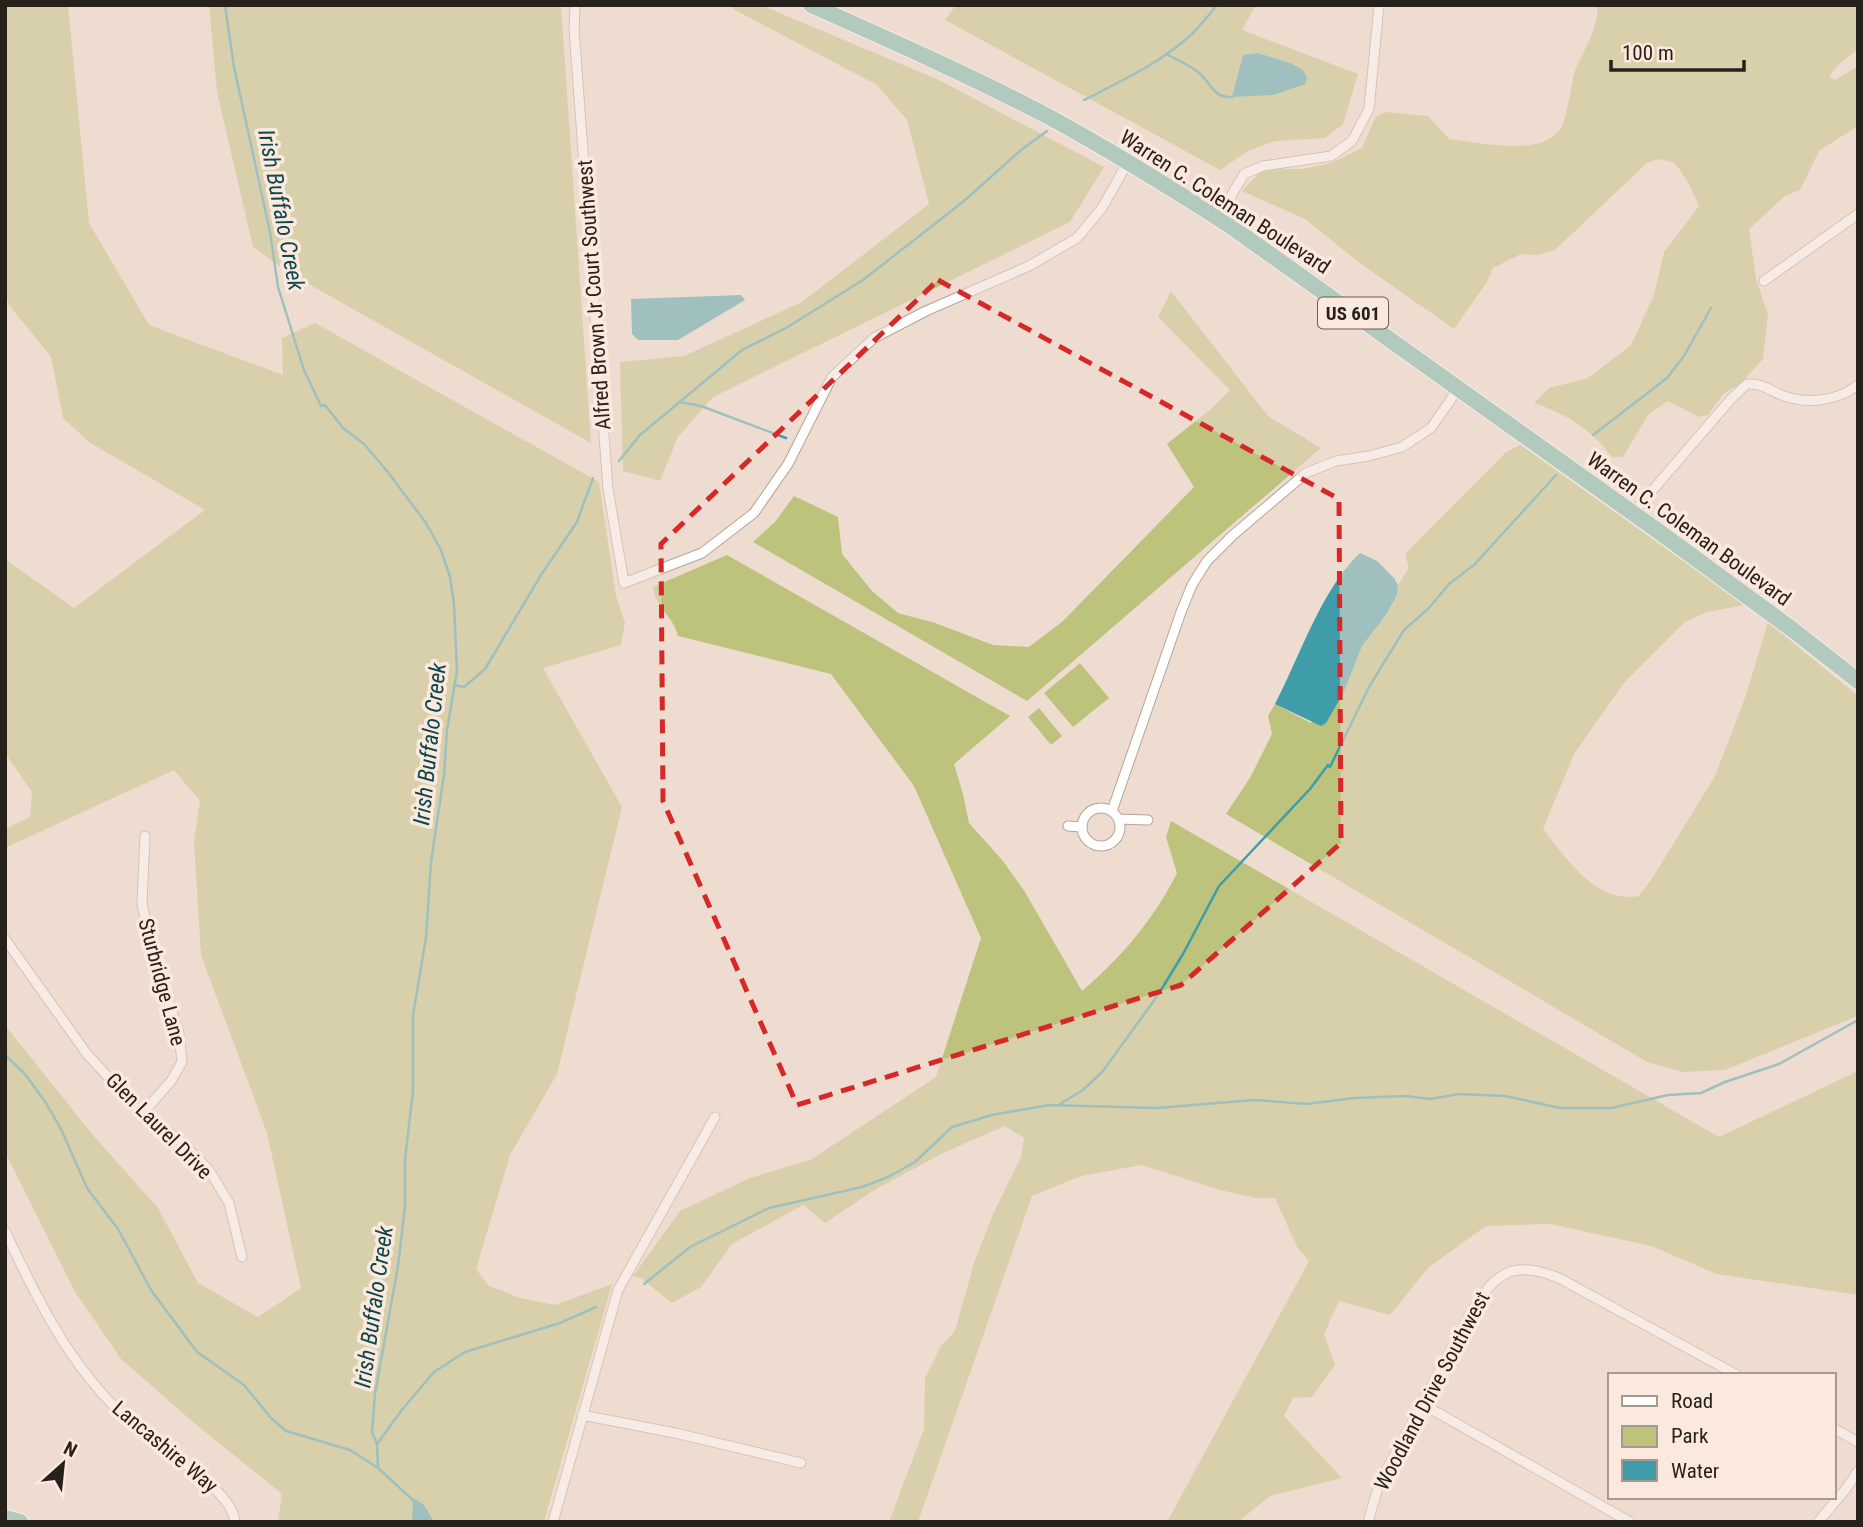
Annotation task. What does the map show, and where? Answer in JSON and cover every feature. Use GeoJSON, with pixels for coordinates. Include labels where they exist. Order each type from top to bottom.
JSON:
{"type":"FeatureCollection","features":[{"type":"Feature","properties":{"kind":"highway","name":"Warren C. Coleman Boulevard"},"geometry":{"type":"LineString","coordinates":[[811,5],[958,71],[1052,119],[1218,218],[1279,259],[1786,624],[1858,681]]}},
{"type":"Feature","properties":{"kind":"highway"},"geometry":{"type":"LineString","coordinates":[[5,1518],[20,1522]]}},
{"type":"Feature","properties":{"kind":"street","name":"Alfred Brown Jr Court Southwest"},"geometry":{"type":"LineString","coordinates":[[575,5],[574,29],[608,489],[624,583],[702,553],[754,513],[788,464],[832,377],[874,338],[926,311],[1029,266],[1077,238],[1102,208],[1128,162]]}},
{"type":"Feature","properties":{"kind":"street"},"geometry":{"type":"LineString","coordinates":[[1218,218],[1244,174],[1263,166],[1331,156],[1352,141],[1369,109],[1379,5]]}},
{"type":"Feature","properties":{"kind":"street"},"geometry":{"type":"LineString","coordinates":[[1764,281],[1858,214]]}},
{"type":"Feature","properties":{"kind":"street"},"geometry":{"type":"LineString","coordinates":[[1632,514],[1747,384],[1762,386],[1780,395],[1808,401],[1838,397],[1858,386]]}},
{"type":"Feature","properties":{"kind":"street"},"geometry":{"type":"LineString","coordinates":[[1148,820],[1115,815],[1100,807],[1094,808],[1084,817],[1082,827],[1087,840],[1098,846],[1110,844],[1118,836],[1120,824],[1115,815],[1181,612],[1192,584],[1207,561],[1233,535],[1306,473],[1336,461],[1388,452],[1423,435],[1431,428],[1458,388]]}},
{"type":"Feature","properties":{"kind":"street"},"geometry":{"type":"LineString","coordinates":[[1068,826],[1082,827]]}},
{"type":"Feature","properties":{"kind":"street","name":"Sturbridge Lane"},"geometry":{"type":"LineString","coordinates":[[142,1114],[171,1081],[182,1062],[179,1034],[153,953],[142,904],[145,836]]}},
{"type":"Feature","properties":{"kind":"street","name":"Glen Laurel Drive"},"geometry":{"type":"LineString","coordinates":[[5,939],[87,1054],[142,1114],[177,1138],[209,1170],[229,1203],[242,1257]]}},
{"type":"Feature","properties":{"kind":"street"},"geometry":{"type":"LineString","coordinates":[[553,1522],[618,1290],[715,1117]]}},
{"type":"Feature","properties":{"kind":"street","name":"Lancashire Way"},"geometry":{"type":"LineString","coordinates":[[5,1231],[38,1302],[79,1367],[141,1432],[224,1497],[235,1522]]}},
{"type":"Feature","properties":{"kind":"street","name":"Woodland Drive Southwest"},"geometry":{"type":"LineString","coordinates":[[1368,1522],[1379,1483],[1424,1405],[1475,1305],[1492,1281],[1509,1271],[1531,1270],[1559,1278],[1733,1373]]}},
{"type":"Feature","properties":{"kind":"street"},"geometry":{"type":"LineString","coordinates":[[1424,1405],[1630,1522]]}},
{"type":"Feature","properties":{"kind":"street"},"geometry":{"type":"LineString","coordinates":[[582,1415],[801,1462]]}},
{"type":"Feature","properties":{"kind":"street"},"geometry":{"type":"LineString","coordinates":[[1835,1429],[1858,1442]]}},
{"type":"Feature","properties":{"kind":"street"},"geometry":{"type":"LineString","coordinates":[[1818,1522],[1858,1471]]}},
{"type":"Feature","properties":{"kind":"highlighted area"},"geometry":{"type":"Polygon","coordinates":[[[938,280],[1339,499],[1341,843],[1181,985],[797,1105],[663,801],[661,544],[938,280]]]}},
{"type":"Feature","properties":{"kind":"green space"},"geometry":{"type":"Polygon","coordinates":[[[5,5],[68,5],[89,223],[149,325],[283,375],[282,338],[315,323],[599,482],[616,596],[625,623],[621,645],[543,668],[622,807],[557,1074],[510,1155],[476,1269],[488,1285],[520,1298],[555,1305],[612,1284],[544,1522],[278,1522],[282,1494],[121,1359],[75,1292],[5,1152],[5,1025],[92,1134],[158,1208],[198,1283],[258,1317],[301,1288],[267,1133],[201,955],[194,841],[200,801],[174,770],[5,848],[5,829],[30,817],[32,792],[5,753],[5,559],[74,608],[205,510],[89,442],[63,418],[51,357],[9,305],[5,290],[5,5]]]}},
{"type":"Feature","properties":{"kind":"green space"},"geometry":{"type":"Polygon","coordinates":[[[209,5],[561,5],[591,443],[289,273],[253,247],[217,92],[209,5]]]}},
{"type":"Feature","properties":{"kind":"green space"},"geometry":{"type":"Polygon","coordinates":[[[735,5],[761,5],[939,80],[1104,167],[1070,222],[713,397],[678,437],[660,481],[623,471],[620,362],[684,356],[802,302],[929,204],[907,120],[877,85],[733,9],[735,5]]]}},
{"type":"Feature","properties":{"kind":"green space"},"geometry":{"type":"Polygon","coordinates":[[[956,5],[1256,5],[1242,30],[1358,74],[1343,124],[1325,138],[1275,141],[1248,151],[1220,170],[945,20],[956,5]]]}},
{"type":"Feature","properties":{"kind":"green space"},"geometry":{"type":"Polygon","coordinates":[[[1597,5],[1858,5],[1858,49],[1829,76],[1835,80],[1858,66],[1858,126],[1819,151],[1800,190],[1785,196],[1749,229],[1756,279],[1768,314],[1763,359],[1741,383],[1723,394],[1708,415],[1699,417],[1668,401],[1648,415],[1623,457],[1612,457],[1595,438],[1577,424],[1534,403],[1549,388],[1588,378],[1631,345],[1654,295],[1664,252],[1699,206],[1675,163],[1658,159],[1647,163],[1555,250],[1537,255],[1521,254],[1493,268],[1487,282],[1454,329],[1361,264],[1305,219],[1242,191],[1260,172],[1302,169],[1331,163],[1362,148],[1375,118],[1385,112],[1428,116],[1449,139],[1509,146],[1540,143],[1552,137],[1563,124],[1575,71],[1596,22],[1597,5]]]}},
{"type":"Feature","properties":{"kind":"green space"},"geometry":{"type":"Polygon","coordinates":[[[1171,291],[1268,416],[1321,448],[1027,701],[753,542],[775,522],[794,496],[838,517],[842,554],[872,591],[898,613],[935,623],[993,645],[1029,647],[1063,621],[1194,487],[1167,444],[1230,390],[1158,317],[1171,291]]]}},
{"type":"Feature","properties":{"kind":"green space"},"geometry":{"type":"Polygon","coordinates":[[[1521,445],[1745,605],[1707,612],[1685,622],[1624,683],[1574,754],[1543,829],[1584,877],[1596,886],[1624,897],[1639,896],[1715,776],[1746,695],[1768,622],[1858,696],[1858,1016],[1725,1070],[1683,1072],[1647,1062],[1226,814],[1250,778],[1272,734],[1268,716],[1275,704],[1311,723],[1344,692],[1362,646],[1386,615],[1397,595],[1398,585],[1409,568],[1405,554],[1506,452],[1521,445]]]}},
{"type":"Feature","properties":{"kind":"green space"},"geometry":{"type":"Polygon","coordinates":[[[727,555],[1010,716],[954,764],[969,823],[1003,861],[1025,892],[1082,991],[1135,937],[1158,906],[1177,873],[1166,837],[1171,821],[1719,1137],[1858,1071],[1858,1295],[1717,1274],[1651,1246],[1550,1224],[1486,1226],[1429,1267],[1390,1315],[1339,1301],[1324,1334],[1335,1365],[1312,1397],[1293,1398],[1284,1416],[1342,1478],[1270,1496],[1238,1522],[1167,1522],[1309,1261],[1297,1247],[1275,1198],[1256,1198],[1220,1190],[1142,1165],[1081,1176],[1032,1196],[918,1522],[889,1522],[924,1429],[925,1378],[941,1346],[955,1331],[974,1263],[993,1214],[1021,1157],[1024,1138],[1005,1126],[943,1153],[876,1189],[825,1223],[803,1205],[732,1244],[701,1287],[672,1303],[641,1278],[633,1276],[680,1211],[750,1178],[812,1159],[936,1077],[981,938],[914,786],[831,674],[678,636],[658,602],[653,587],[727,555]]]}},
{"type":"Feature","properties":{"kind":"green space"},"geometry":{"type":"Polygon","coordinates":[[[1080,663],[1109,698],[1073,727],[1044,693],[1080,663]]]}},
{"type":"Feature","properties":{"kind":"green space"},"geometry":{"type":"Polygon","coordinates":[[[1039,708],[1062,736],[1051,745],[1028,717],[1039,708]]]}},
{"type":"Feature","properties":{"kind":"water"},"geometry":{"type":"Polygon","coordinates":[[[1258,53],[1303,70],[1307,78],[1305,84],[1273,95],[1232,97],[1243,55],[1258,53]]]}},
{"type":"Feature","properties":{"kind":"water"},"geometry":{"type":"Polygon","coordinates":[[[741,295],[745,300],[678,340],[638,340],[632,334],[631,299],[741,295]]]}},
{"type":"Feature","properties":{"kind":"water"},"geometry":{"type":"Polygon","coordinates":[[[1360,553],[1377,561],[1394,578],[1398,585],[1397,595],[1386,615],[1362,646],[1344,692],[1326,723],[1321,726],[1275,704],[1323,604],[1346,568],[1360,553]]]}},
{"type":"Feature","properties":{"kind":"water"},"geometry":{"type":"Polygon","coordinates":[[[413,1498],[424,1505],[434,1522],[412,1522],[413,1498]]]}},
{"type":"Feature","properties":{"kind":"waterway","name":"Irish Buffalo Creek"},"geometry":{"type":"LineString","coordinates":[[225,5],[234,67],[270,232],[278,287],[304,370],[321,406],[325,405],[343,428],[364,444],[426,523],[441,550],[450,577],[454,604],[457,671],[431,862],[426,938],[413,1015],[413,1091],[405,1159],[405,1206],[398,1266],[375,1394],[372,1432],[377,1444],[378,1468],[415,1502]]}},
{"type":"Feature","properties":{"kind":"waterway"},"geometry":{"type":"LineString","coordinates":[[1084,100],[1167,54],[1192,34],[1217,5]]}},
{"type":"Feature","properties":{"kind":"waterway"},"geometry":{"type":"LineString","coordinates":[[1168,55],[1198,72],[1217,93],[1233,97]]}},
{"type":"Feature","properties":{"kind":"waterway"},"geometry":{"type":"LineString","coordinates":[[619,461],[640,435],[742,350],[786,328],[863,280],[964,201],[1021,150],[1047,131]]}},
{"type":"Feature","properties":{"kind":"waterway"},"geometry":{"type":"LineString","coordinates":[[1593,435],[1667,378],[1684,356],[1711,308]]}},
{"type":"Feature","properties":{"kind":"waterway"},"geometry":{"type":"LineString","coordinates":[[680,402],[701,406],[786,438]]}},
{"type":"Feature","properties":{"kind":"waterway"},"geometry":{"type":"LineString","coordinates":[[1060,1104],[1083,1090],[1103,1071],[1158,995],[1219,886],[1310,789],[1328,765],[1330,767],[1369,687],[1404,630],[1428,609],[1450,583],[1474,565],[1556,475]]}},
{"type":"Feature","properties":{"kind":"waterway"},"geometry":{"type":"LineString","coordinates":[[454,685],[464,687],[485,669],[541,575],[577,522],[593,478]]}},
{"type":"Feature","properties":{"kind":"waterway"},"geometry":{"type":"LineString","coordinates":[[644,1284],[690,1247],[769,1208],[862,1187],[888,1177],[915,1162],[952,1127],[992,1115],[1049,1105],[1157,1108],[1254,1100],[1307,1104],[1354,1098],[1405,1096],[1431,1099],[1458,1094],[1505,1096],[1560,1108],[1611,1108],[1668,1095],[1701,1093],[1779,1064],[1858,1020]]}},
{"type":"Feature","properties":{"kind":"waterway"},"geometry":{"type":"LineString","coordinates":[[5,1055],[25,1074],[46,1103],[61,1129],[87,1188],[118,1229],[151,1290],[197,1352],[244,1385],[271,1418],[286,1431],[350,1450],[378,1468]]}},
{"type":"Feature","properties":{"kind":"waterway"},"geometry":{"type":"LineString","coordinates":[[378,1443],[434,1372],[465,1352],[560,1323],[596,1307]]}}]}
